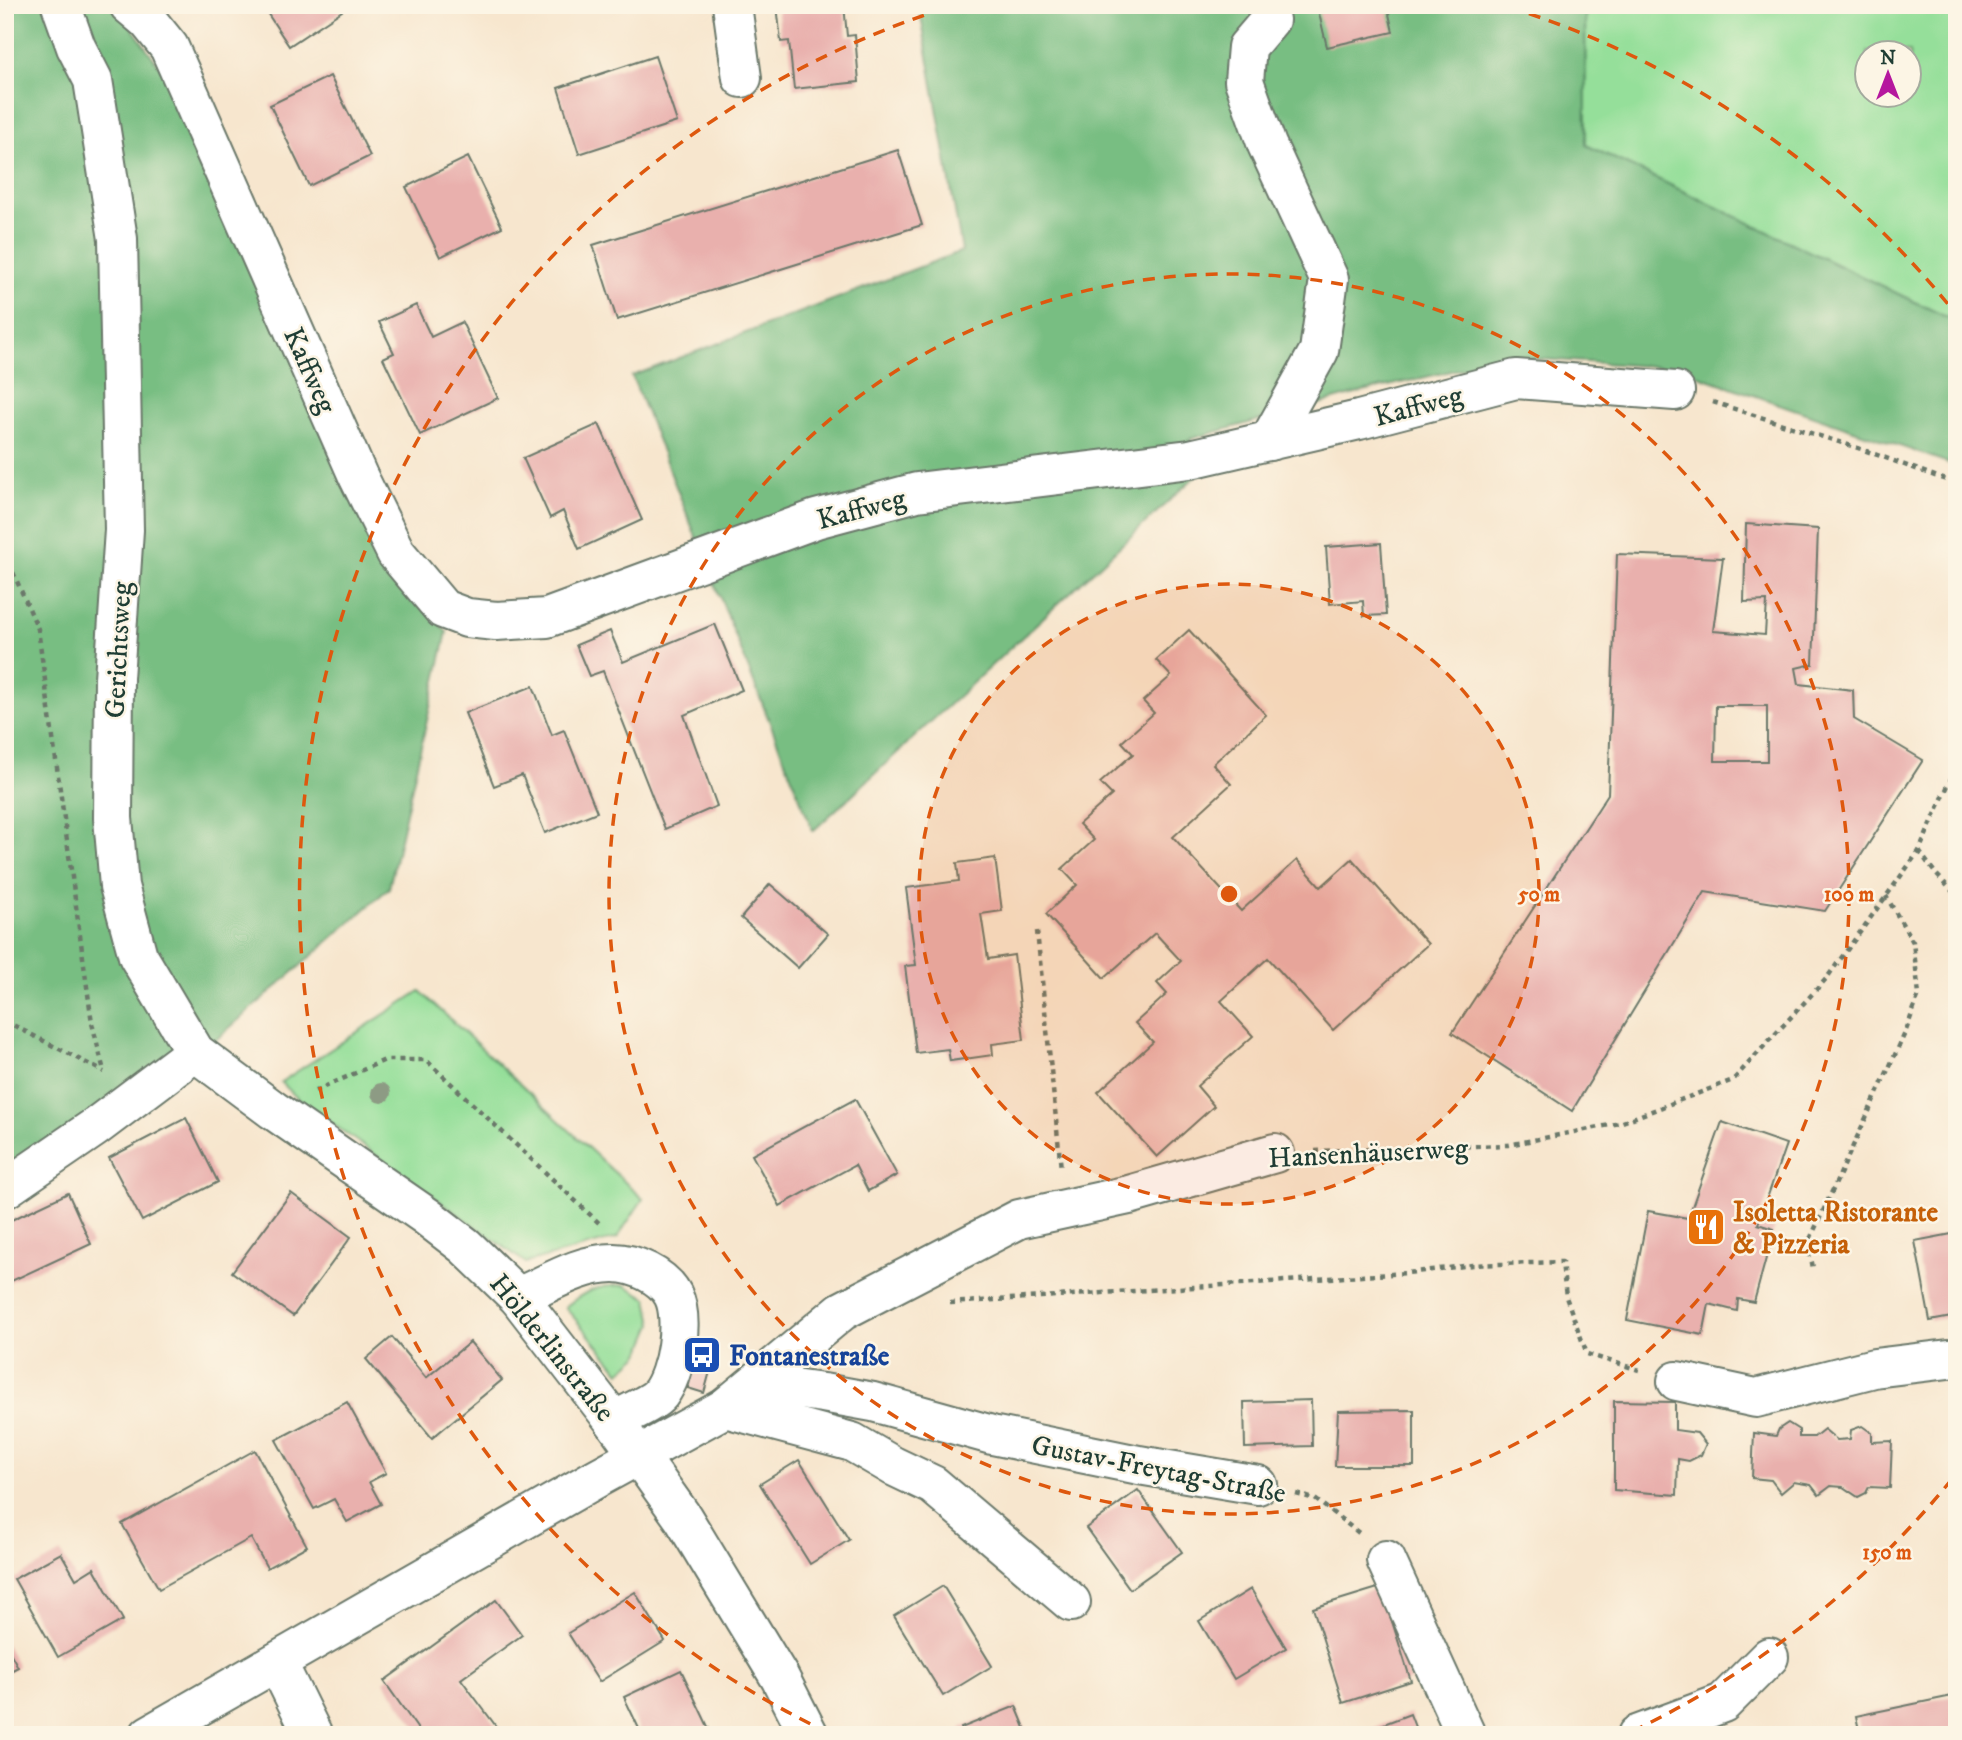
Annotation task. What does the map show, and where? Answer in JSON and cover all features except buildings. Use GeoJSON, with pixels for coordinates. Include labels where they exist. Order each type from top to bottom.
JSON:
{"type":"FeatureCollection","features":[{"type":"Feature","properties":{"kind":"street","name":"Gerichtsweg"},"geometry":{"type":"LineString","coordinates":[[61,5],[76,47],[93,80],[118,239],[124,530],[114,678],[113,818],[119,886],[138,956],[195,1052]]}},
{"type":"Feature","properties":{"kind":"street","name":"Kaffweg"},"geometry":{"type":"LineString","coordinates":[[129,5],[148,21],[169,47],[358,476],[396,553],[443,609],[467,618],[496,621],[547,618],[816,519],[917,492],[1190,459],[1516,379],[1675,391]]}},
{"type":"Feature","properties":{"kind":"street"},"geometry":{"type":"LineString","coordinates":[[732,5],[741,78]]}},
{"type":"Feature","properties":{"kind":"street"},"geometry":{"type":"LineString","coordinates":[[1269,441],[1319,351],[1329,279],[1267,145],[1244,81],[1247,47],[1270,20]]}},
{"type":"Feature","properties":{"kind":"street","name":"Hölderlinstraße"},"geometry":{"type":"LineString","coordinates":[[195,1052],[273,1110],[426,1216],[465,1246],[518,1297],[614,1421],[682,1518],[780,1678],[809,1735]]}},
{"type":"Feature","properties":{"kind":"street"},"geometry":{"type":"LineString","coordinates":[[5,1189],[94,1128],[195,1052]]}},
{"type":"Feature","properties":{"kind":"street","name":"Hansenhäuserweg"},"geometry":{"type":"LineString","coordinates":[[639,1455],[725,1408],[842,1311],[1019,1219],[1129,1195],[1275,1153]]}},
{"type":"Feature","properties":{"kind":"street"},"geometry":{"type":"LineString","coordinates":[[518,1297],[586,1267],[613,1263],[635,1266],[660,1282],[673,1295],[678,1319],[676,1355],[667,1382],[659,1396],[614,1421]]}},
{"type":"Feature","properties":{"kind":"street"},"geometry":{"type":"LineString","coordinates":[[1677,1381],[1756,1398],[1874,1368],[1957,1358]]}},
{"type":"Feature","properties":{"kind":"street","name":"Gustav-Freytag-Straße"},"geometry":{"type":"LineString","coordinates":[[725,1408],[793,1389],[823,1392],[873,1402],[992,1435],[1139,1465],[1258,1485]]}},
{"type":"Feature","properties":{"kind":"street"},"geometry":{"type":"LineString","coordinates":[[725,1408],[852,1441],[893,1466],[933,1485],[1071,1602]]}},
{"type":"Feature","properties":{"kind":"street"},"geometry":{"type":"LineString","coordinates":[[149,1735],[639,1455]]}},
{"type":"Feature","properties":{"kind":"street"},"geometry":{"type":"LineString","coordinates":[[1386,1560],[1466,1735]]}},
{"type":"Feature","properties":{"kind":"street"},"geometry":{"type":"LineString","coordinates":[[1637,1735],[1723,1703],[1769,1657]]}},
{"type":"Feature","properties":{"kind":"street"},"geometry":{"type":"LineString","coordinates":[[278,1662],[313,1735]]}},
{"type":"Feature","properties":{"kind":"path"},"geometry":{"type":"LineString","coordinates":[[1675,391],[1861,449],[1957,484]]}},
{"type":"Feature","properties":{"kind":"path"},"geometry":{"type":"LineString","coordinates":[[5,554],[38,629],[92,1023],[104,1072]]}},
{"type":"Feature","properties":{"kind":"path","name":"Hansenhäuserweg"},"geometry":{"type":"LineString","coordinates":[[1275,1153],[1508,1145],[1620,1123],[1733,1080],[1826,979],[1919,851],[1957,765]]}},
{"type":"Feature","properties":{"kind":"path"},"geometry":{"type":"LineString","coordinates":[[1919,851],[1936,874],[1957,895]]}},
{"type":"Feature","properties":{"kind":"path"},"geometry":{"type":"LineString","coordinates":[[1806,1248],[1905,1033],[1919,995],[1913,942],[1886,896]]}},
{"type":"Feature","properties":{"kind":"path"},"geometry":{"type":"LineString","coordinates":[[1037,931],[1065,1208]]}},
{"type":"Feature","properties":{"kind":"path"},"geometry":{"type":"LineString","coordinates":[[5,1021],[104,1072],[117,1069]]}},
{"type":"Feature","properties":{"kind":"path"},"geometry":{"type":"LineString","coordinates":[[273,1110],[384,1060],[426,1059],[608,1230]]}},
{"type":"Feature","properties":{"kind":"path"},"geometry":{"type":"LineString","coordinates":[[1773,1235],[1806,1248],[1812,1257],[1813,1270]]}},
{"type":"Feature","properties":{"kind":"path"},"geometry":{"type":"LineString","coordinates":[[946,1303],[1408,1273],[1472,1265],[1562,1262],[1566,1297],[1587,1354],[1677,1381]]}},
{"type":"Feature","properties":{"kind":"path","name":"Gustav-Freytag-Straße"},"geometry":{"type":"LineString","coordinates":[[1258,1485],[1315,1499],[1342,1517],[1363,1536],[1368,1546],[1386,1560]]}},
{"type":"Feature","properties":{"kind":"green space"},"geometry":{"type":"Polygon","coordinates":[[[5,5],[116,5],[193,114],[385,564],[447,632],[389,888],[202,1052],[5,1178],[5,5]]]}},
{"type":"Feature","properties":{"kind":"green space"},"geometry":{"type":"Polygon","coordinates":[[[919,5],[1585,5],[1586,145],[1957,322],[1957,466],[1676,368],[1510,357],[1363,392],[1190,439],[1199,473],[813,831],[632,376],[962,251],[919,5]]]}},
{"type":"Feature","properties":{"kind":"green space"},"geometry":{"type":"Polygon","coordinates":[[[1585,5],[1957,5],[1957,322],[1586,145],[1585,5]]]}},
{"type":"Feature","properties":{"kind":"green space"},"geometry":{"type":"Polygon","coordinates":[[[420,991],[643,1199],[617,1238],[526,1263],[298,1099],[281,1082],[420,991]]]}},
{"type":"Feature","properties":{"kind":"green space"},"geometry":{"type":"Polygon","coordinates":[[[625,1285],[648,1299],[653,1324],[640,1354],[620,1372],[565,1307],[592,1290],[625,1285]]]}},
{"type":"Feature","properties":{"kind":"place","name":"Isoletta Ristorante & Pizzeria"},"geometry":{"type":"Point","coordinates":[1706,1227]}},
{"type":"Feature","properties":{"kind":"place","name":"Fontanestraße"},"geometry":{"type":"Point","coordinates":[702,1355]}}]}
